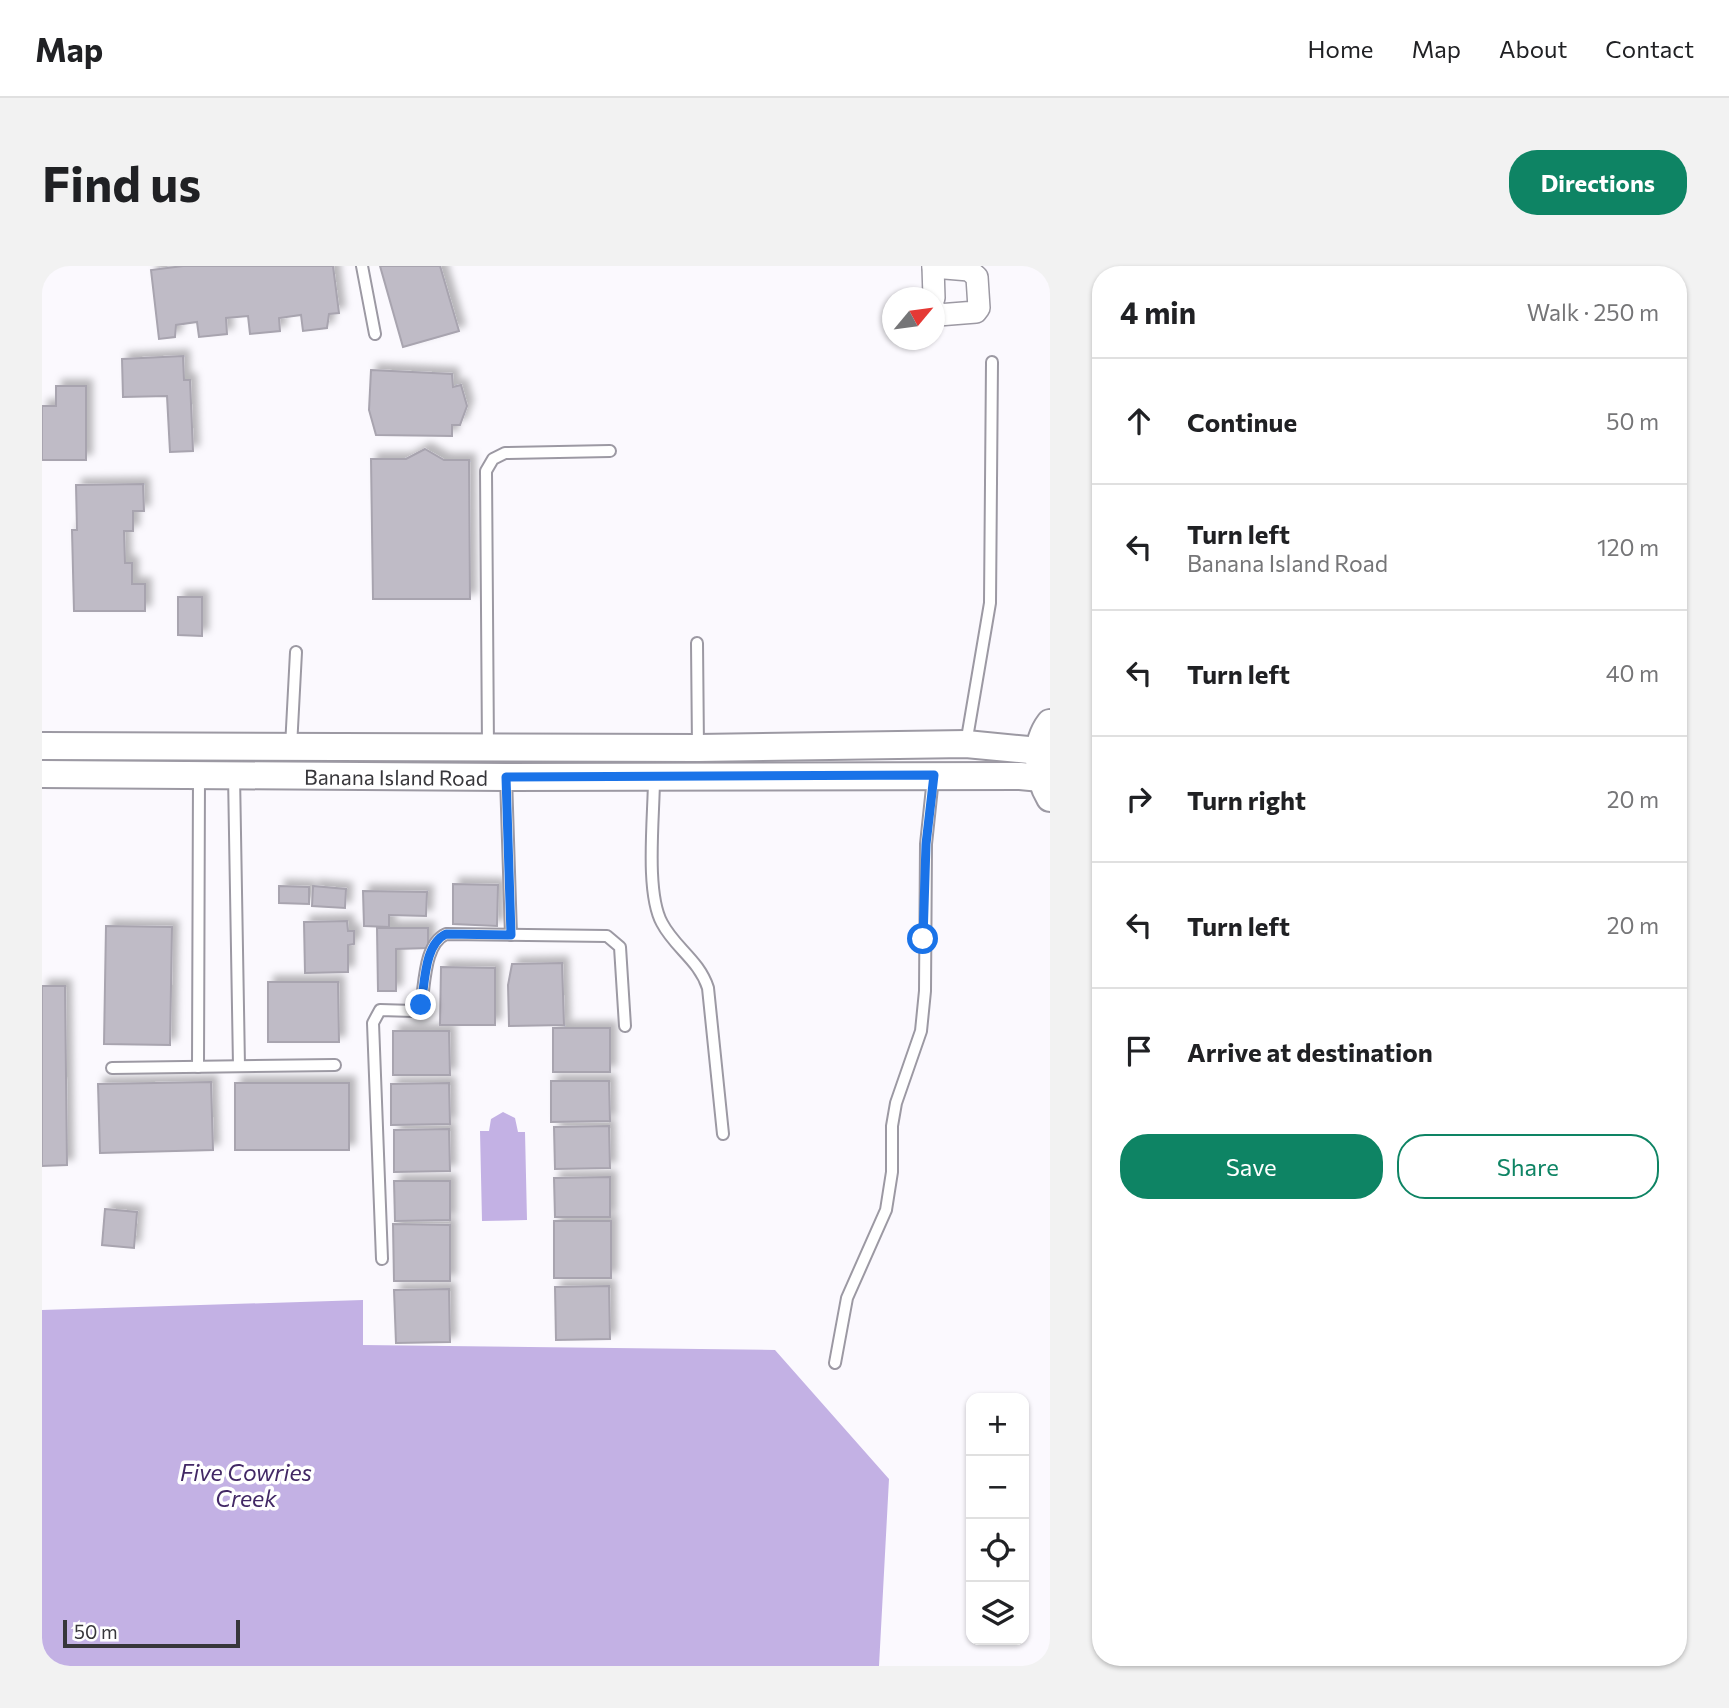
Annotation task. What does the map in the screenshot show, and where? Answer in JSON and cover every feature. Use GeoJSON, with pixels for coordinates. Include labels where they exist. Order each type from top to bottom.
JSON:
{"type":"FeatureCollection","features":[{"type":"Feature","properties":{"kind":"street"},"geometry":{"type":"LineString","coordinates":[[934,287],[933,266],[975,273],[978,298],[975,313],[945,315]]}},
{"type":"Feature","properties":{"kind":"street"},"geometry":{"type":"LineString","coordinates":[[1046,788],[1039,751],[1050,723]]}},
{"type":"Feature","properties":{"kind":"street","name":"Banana Island Road"},"geometry":{"type":"LineString","coordinates":[[42,746],[698,748],[966,744],[1039,751]]}},
{"type":"Feature","properties":{"kind":"street","name":"Banana Island Road"},"geometry":{"type":"LineString","coordinates":[[42,774],[506,777],[934,775],[1046,788]]}},
{"type":"Feature","properties":{"kind":"lane"},"geometry":{"type":"LineString","coordinates":[[362,266],[375,334]]}},
{"type":"Feature","properties":{"kind":"lane"},"geometry":{"type":"LineString","coordinates":[[966,744],[990,603],[992,362]]}},
{"type":"Feature","properties":{"kind":"lane"},"geometry":{"type":"LineString","coordinates":[[488,748],[486,471],[493,459],[505,453],[610,451]]}},
{"type":"Feature","properties":{"kind":"lane"},"geometry":{"type":"LineString","coordinates":[[697,643],[698,748]]}},
{"type":"Feature","properties":{"kind":"lane"},"geometry":{"type":"LineString","coordinates":[[291,747],[296,652]]}},
{"type":"Feature","properties":{"kind":"lane"},"geometry":{"type":"LineString","coordinates":[[234,774],[239,1066]]}},
{"type":"Feature","properties":{"kind":"lane"},"geometry":{"type":"LineString","coordinates":[[198,1067],[199,775]]}},
{"type":"Feature","properties":{"kind":"lane"},"geometry":{"type":"LineString","coordinates":[[654,775],[654,909],[666,932],[702,970],[708,988],[723,1134]]}},
{"type":"Feature","properties":{"kind":"lane"},"geometry":{"type":"LineString","coordinates":[[835,1363],[847,1298],[886,1210],[892,1172],[892,1126],[896,1103],[921,1031],[925,991],[926,844],[934,775]]}},
{"type":"Feature","properties":{"kind":"lane"},"geometry":{"type":"LineString","coordinates":[[506,777],[511,935]]}},
{"type":"Feature","properties":{"kind":"lane"},"geometry":{"type":"LineString","coordinates":[[382,1259],[375,1014],[380,1010],[418,1009],[432,949],[439,937],[446,934],[607,936],[620,947],[625,1026]]}},
{"type":"Feature","properties":{"kind":"lane"},"geometry":{"type":"LineString","coordinates":[[112,1068],[335,1065]]}},
{"type":"Feature","properties":{"kind":"water"},"geometry":{"type":"Polygon","coordinates":[[[503,1112],[515,1118],[518,1132],[525,1132],[527,1220],[482,1221],[480,1131],[489,1131],[491,1119],[503,1112]]]}},
{"type":"Feature","properties":{"kind":"water","name":"Five Cowries Creek"},"geometry":{"type":"Polygon","coordinates":[[[363,1300],[363,1345],[775,1350],[889,1479],[879,1666],[42,1666],[42,1310],[363,1300]]]}},
{"type":"Feature","properties":{"kind":"building"},"geometry":{"type":"Polygon","coordinates":[[[183,266],[333,266],[339,313],[329,314],[327,328],[303,331],[301,315],[279,318],[280,331],[250,334],[248,316],[226,318],[227,334],[199,337],[197,322],[176,325],[175,337],[159,339],[151,270],[183,266]]]}},
{"type":"Feature","properties":{"kind":"building"},"geometry":{"type":"Polygon","coordinates":[[[380,266],[440,266],[459,331],[403,347],[380,266]]]}},
{"type":"Feature","properties":{"kind":"building"},"geometry":{"type":"Polygon","coordinates":[[[183,356],[184,380],[190,380],[193,451],[170,452],[167,396],[123,397],[122,359],[183,356]]]}},
{"type":"Feature","properties":{"kind":"building"},"geometry":{"type":"Polygon","coordinates":[[[371,370],[452,374],[453,387],[461,385],[467,406],[460,425],[452,425],[452,436],[376,435],[369,410],[371,370]]]}},
{"type":"Feature","properties":{"kind":"building"},"geometry":{"type":"Polygon","coordinates":[[[56,386],[86,386],[86,460],[42,460],[42,406],[56,406],[56,386]]]}},
{"type":"Feature","properties":{"kind":"building"},"geometry":{"type":"Polygon","coordinates":[[[425,449],[444,460],[469,460],[470,599],[373,599],[371,459],[406,459],[425,449]]]}},
{"type":"Feature","properties":{"kind":"building"},"geometry":{"type":"Polygon","coordinates":[[[143,484],[144,511],[133,511],[133,531],[124,531],[125,563],[132,563],[132,584],[145,584],[145,611],[74,611],[72,530],[77,530],[76,485],[143,484]]]}},
{"type":"Feature","properties":{"kind":"building"},"geometry":{"type":"Polygon","coordinates":[[[178,597],[202,597],[202,636],[178,635],[178,597]]]}},
{"type":"Feature","properties":{"kind":"building"},"geometry":{"type":"Polygon","coordinates":[[[453,884],[498,885],[497,926],[453,924],[453,884]]]}},
{"type":"Feature","properties":{"kind":"building"},"geometry":{"type":"Polygon","coordinates":[[[279,886],[309,887],[309,904],[279,903],[279,886]]]}},
{"type":"Feature","properties":{"kind":"building"},"geometry":{"type":"Polygon","coordinates":[[[313,886],[346,889],[345,908],[312,906],[313,886]]]}},
{"type":"Feature","properties":{"kind":"building"},"geometry":{"type":"Polygon","coordinates":[[[363,891],[427,892],[426,916],[389,915],[389,927],[364,926],[363,891]]]}},
{"type":"Feature","properties":{"kind":"building"},"geometry":{"type":"Polygon","coordinates":[[[347,921],[348,931],[354,931],[354,944],[348,945],[348,972],[305,973],[304,922],[347,921]]]}},
{"type":"Feature","properties":{"kind":"building"},"geometry":{"type":"Polygon","coordinates":[[[106,926],[172,927],[170,1045],[104,1044],[106,926]]]}},
{"type":"Feature","properties":{"kind":"building"},"geometry":{"type":"Polygon","coordinates":[[[377,928],[428,928],[428,948],[396,949],[396,991],[378,991],[377,928]]]}},
{"type":"Feature","properties":{"kind":"building"},"geometry":{"type":"Polygon","coordinates":[[[562,963],[564,1025],[509,1026],[508,985],[512,964],[562,963]]]}},
{"type":"Feature","properties":{"kind":"building"},"geometry":{"type":"Polygon","coordinates":[[[441,967],[495,968],[495,1025],[440,1025],[441,967]]]}},
{"type":"Feature","properties":{"kind":"building"},"geometry":{"type":"Polygon","coordinates":[[[268,982],[338,982],[339,1042],[268,1042],[268,982]]]}},
{"type":"Feature","properties":{"kind":"building"},"geometry":{"type":"Polygon","coordinates":[[[42,986],[65,986],[67,1165],[42,1166],[42,986]]]}},
{"type":"Feature","properties":{"kind":"building"},"geometry":{"type":"Polygon","coordinates":[[[553,1028],[610,1028],[610,1072],[553,1072],[553,1028]]]}},
{"type":"Feature","properties":{"kind":"building"},"geometry":{"type":"Polygon","coordinates":[[[393,1031],[449,1031],[450,1075],[393,1075],[393,1031]]]}},
{"type":"Feature","properties":{"kind":"building"},"geometry":{"type":"Polygon","coordinates":[[[551,1081],[609,1081],[610,1121],[551,1122],[551,1081]]]}},
{"type":"Feature","properties":{"kind":"building"},"geometry":{"type":"Polygon","coordinates":[[[211,1082],[213,1150],[100,1153],[98,1084],[211,1082]]]}},
{"type":"Feature","properties":{"kind":"building"},"geometry":{"type":"Polygon","coordinates":[[[235,1083],[349,1083],[349,1150],[235,1150],[235,1083]]]}},
{"type":"Feature","properties":{"kind":"building"},"geometry":{"type":"Polygon","coordinates":[[[449,1083],[450,1124],[391,1125],[391,1084],[449,1083]]]}},
{"type":"Feature","properties":{"kind":"building"},"geometry":{"type":"Polygon","coordinates":[[[609,1126],[610,1168],[555,1169],[554,1127],[609,1126]]]}},
{"type":"Feature","properties":{"kind":"building"},"geometry":{"type":"Polygon","coordinates":[[[449,1129],[450,1171],[394,1172],[394,1130],[449,1129]]]}},
{"type":"Feature","properties":{"kind":"building"},"geometry":{"type":"Polygon","coordinates":[[[610,1177],[610,1217],[555,1217],[554,1178],[610,1177]]]}},
{"type":"Feature","properties":{"kind":"building"},"geometry":{"type":"Polygon","coordinates":[[[394,1181],[450,1181],[450,1220],[395,1221],[394,1181]]]}},
{"type":"Feature","properties":{"kind":"building"},"geometry":{"type":"Polygon","coordinates":[[[105,1209],[137,1212],[134,1248],[102,1245],[105,1209]]]}},
{"type":"Feature","properties":{"kind":"building"},"geometry":{"type":"Polygon","coordinates":[[[554,1221],[611,1221],[611,1278],[554,1278],[554,1221]]]}},
{"type":"Feature","properties":{"kind":"building"},"geometry":{"type":"Polygon","coordinates":[[[393,1224],[450,1225],[450,1281],[394,1281],[393,1224]]]}},
{"type":"Feature","properties":{"kind":"building"},"geometry":{"type":"Polygon","coordinates":[[[609,1286],[610,1339],[556,1340],[555,1287],[609,1286]]]}},
{"type":"Feature","properties":{"kind":"building"},"geometry":{"type":"Polygon","coordinates":[[[449,1289],[450,1342],[396,1343],[394,1290],[449,1289]]]}},
{"type":"Feature","properties":{"kind":"route"},"geometry":{"type":"LineString","coordinates":[[421,1005],[432,949],[439,937],[446,934],[511,935],[506,777],[934,775],[926,844],[923,939]]}}]}
